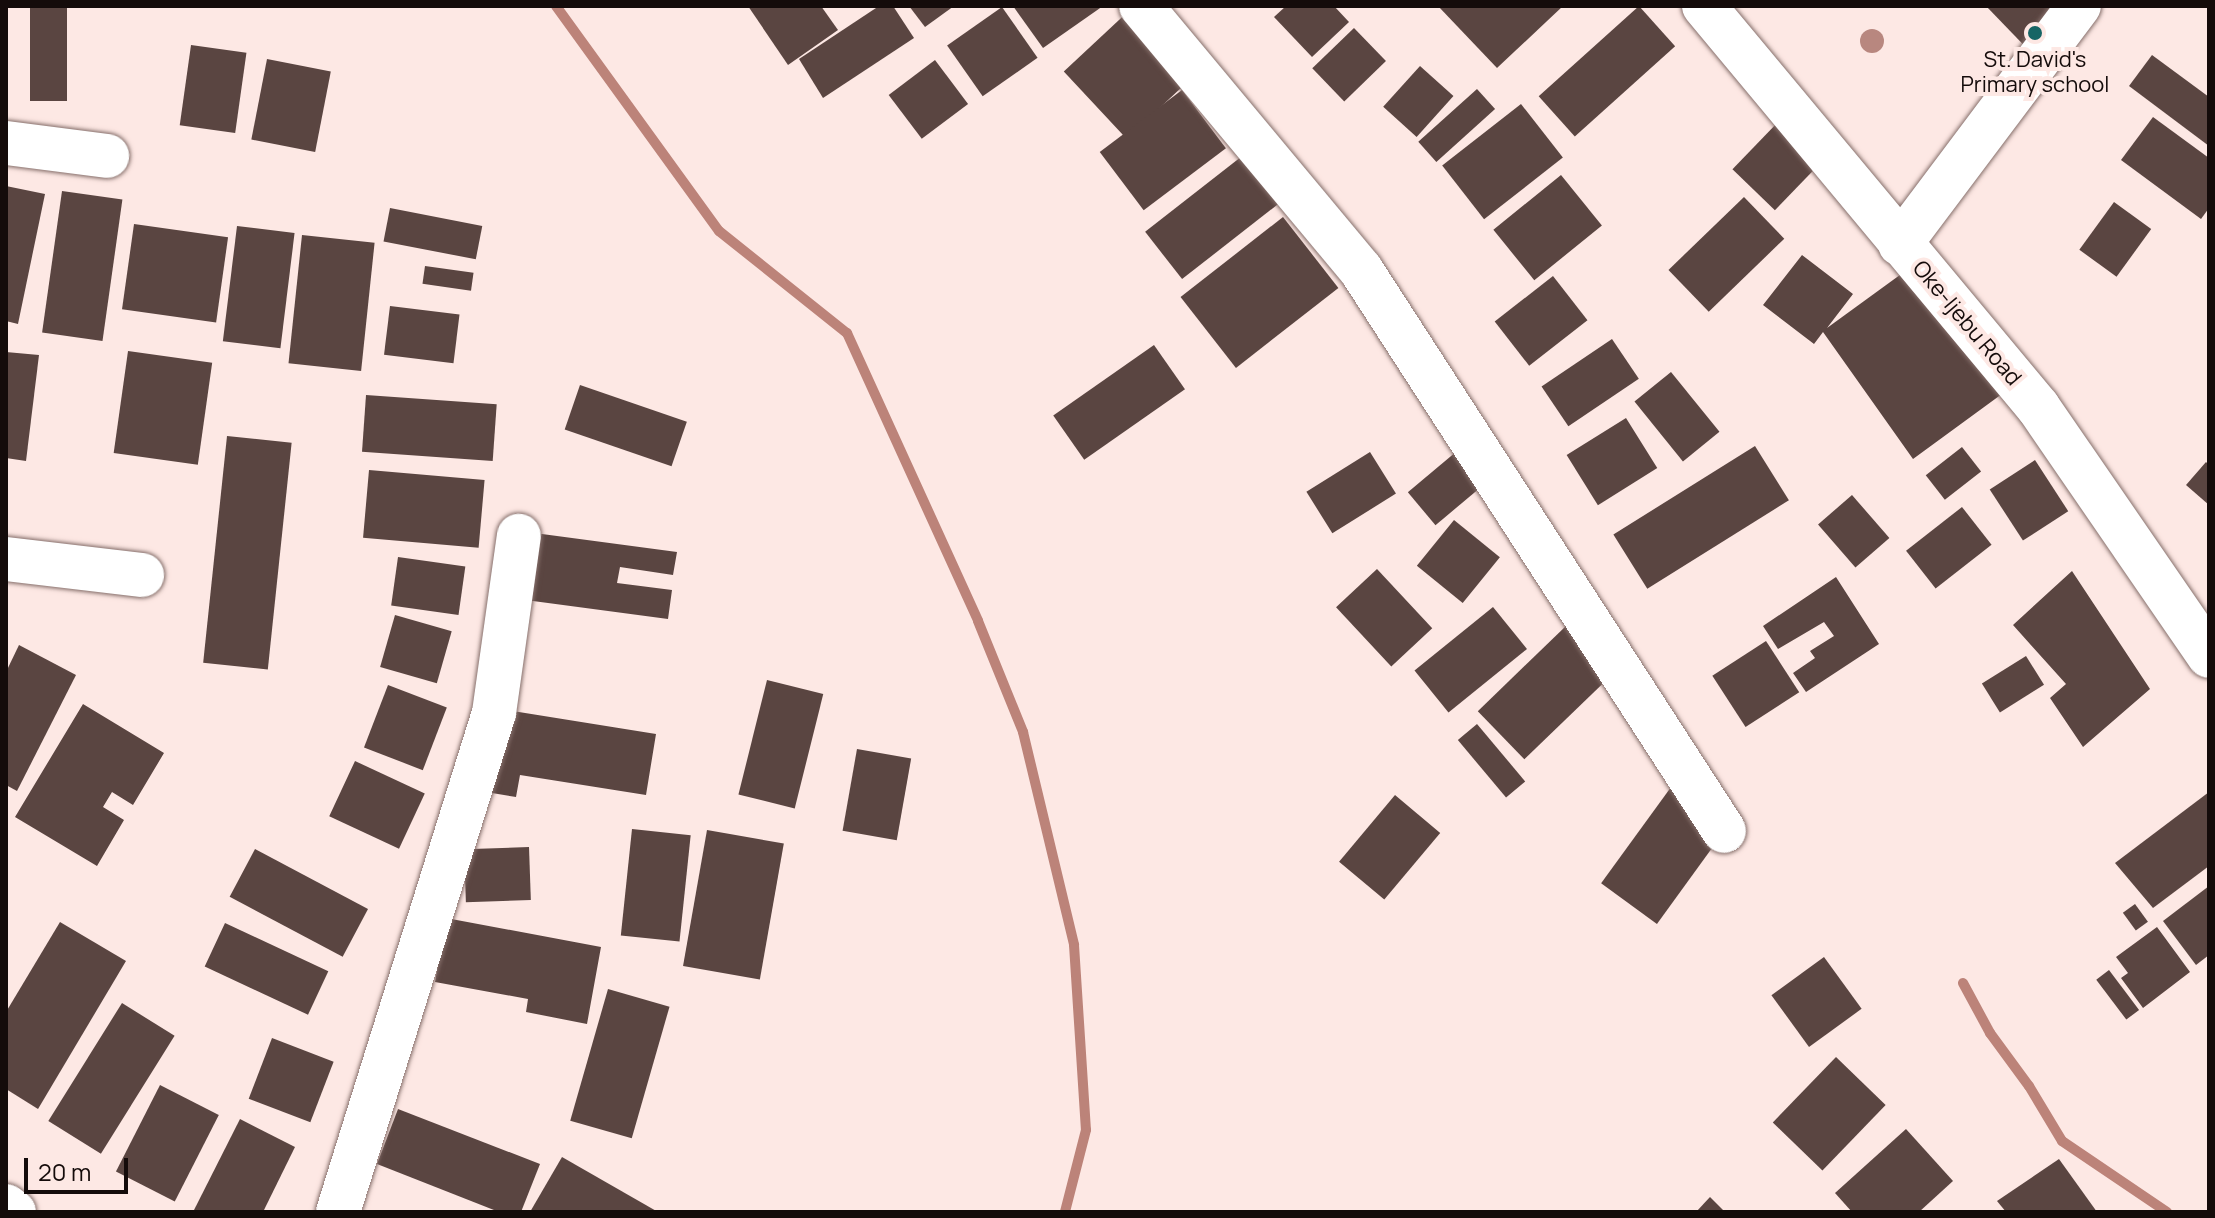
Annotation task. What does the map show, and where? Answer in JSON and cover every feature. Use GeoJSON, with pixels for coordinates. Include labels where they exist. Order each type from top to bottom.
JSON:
{"type":"FeatureCollection","features":[{"type":"Feature","properties":{"kind":"street"},"geometry":{"type":"LineString","coordinates":[[1141,6],[1361,270],[1724,831]]}},
{"type":"Feature","properties":{"kind":"street","name":"Oke-Ijebu Road"},"geometry":{"type":"LineString","coordinates":[[1704,6],[2038,407],[2209,656]]}},
{"type":"Feature","properties":{"kind":"street"},"geometry":{"type":"LineString","coordinates":[[1900,244],[2079,6]]}},
{"type":"Feature","properties":{"kind":"street"},"geometry":{"type":"LineString","coordinates":[[6,143],[107,156]]}},
{"type":"Feature","properties":{"kind":"street"},"geometry":{"type":"LineString","coordinates":[[338,1212],[494,713],[519,536]]}},
{"type":"Feature","properties":{"kind":"street"},"geometry":{"type":"LineString","coordinates":[[6,559],[142,575]]}},
{"type":"Feature","properties":{"kind":"street"},"geometry":{"type":"LineString","coordinates":[[6,1206],[14,1212]]}},
{"type":"Feature","properties":{"kind":"building"},"geometry":{"type":"Polygon","coordinates":[[[30,6],[67,6],[67,101],[30,101],[30,6]]]}},
{"type":"Feature","properties":{"kind":"building"},"geometry":{"type":"Polygon","coordinates":[[[748,6],[821,6],[838,30],[788,65],[748,6]]]}},
{"type":"Feature","properties":{"kind":"building"},"geometry":{"type":"Polygon","coordinates":[[[879,6],[893,6],[914,38],[823,98],[799,59],[879,6]]]}},
{"type":"Feature","properties":{"kind":"building"},"geometry":{"type":"Polygon","coordinates":[[[909,6],[954,6],[925,27],[909,6]]]}},
{"type":"Feature","properties":{"kind":"building"},"geometry":{"type":"Polygon","coordinates":[[[1013,6],[1103,6],[1043,48],[1013,6]]]}},
{"type":"Feature","properties":{"kind":"building"},"geometry":{"type":"Polygon","coordinates":[[[1134,6],[1197,73],[1127,139],[1064,71],[1134,6]]]}},
{"type":"Feature","properties":{"kind":"building"},"geometry":{"type":"Polygon","coordinates":[[[1286,6],[1334,6],[1349,22],[1312,57],[1274,17],[1286,6]]]}},
{"type":"Feature","properties":{"kind":"building"},"geometry":{"type":"Polygon","coordinates":[[[1438,6],[1563,6],[1497,68],[1438,6]]]}},
{"type":"Feature","properties":{"kind":"building"},"geometry":{"type":"Polygon","coordinates":[[[1639,6],[1675,46],[1575,136],[1539,96],[1639,6]]]}},
{"type":"Feature","properties":{"kind":"building","name":"St. David's Primary school"},"geometry":{"type":"Polygon","coordinates":[[[1986,6],[2079,6],[2038,60],[1986,6]]]}},
{"type":"Feature","properties":{"kind":"building"},"geometry":{"type":"Polygon","coordinates":[[[1002,7],[1038,58],[983,96],[947,45],[1002,7]]]}},
{"type":"Feature","properties":{"kind":"building"},"geometry":{"type":"Polygon","coordinates":[[[1354,28],[1386,61],[1344,101],[1312,68],[1354,28]]]}},
{"type":"Feature","properties":{"kind":"building"},"geometry":{"type":"Polygon","coordinates":[[[191,45],[246,53],[235,133],[180,125],[191,45]]]}},
{"type":"Feature","properties":{"kind":"building"},"geometry":{"type":"Polygon","coordinates":[[[2152,55],[2209,97],[2209,146],[2129,86],[2152,55]]]}},
{"type":"Feature","properties":{"kind":"building"},"geometry":{"type":"Polygon","coordinates":[[[267,59],[331,71],[315,152],[251,139],[267,59]]]}},
{"type":"Feature","properties":{"kind":"building"},"geometry":{"type":"Polygon","coordinates":[[[935,60],[968,104],[922,139],[889,95],[935,60]]]}},
{"type":"Feature","properties":{"kind":"building"},"geometry":{"type":"Polygon","coordinates":[[[1420,66],[1453,96],[1417,137],[1383,107],[1420,66]]]}},
{"type":"Feature","properties":{"kind":"building"},"geometry":{"type":"Polygon","coordinates":[[[1477,89],[1495,109],[1436,162],[1418,142],[1477,89]]]}},
{"type":"Feature","properties":{"kind":"building"},"geometry":{"type":"Polygon","coordinates":[[[1182,90],[1226,148],[1144,210],[1100,152],[1182,90]]]}},
{"type":"Feature","properties":{"kind":"building"},"geometry":{"type":"Polygon","coordinates":[[[1521,104],[1563,158],[1484,219],[1442,166],[1521,104]]]}},
{"type":"Feature","properties":{"kind":"building"},"geometry":{"type":"Polygon","coordinates":[[[2153,117],[2209,158],[2209,208],[2201,219],[2121,160],[2153,117]]]}},
{"type":"Feature","properties":{"kind":"building"},"geometry":{"type":"Polygon","coordinates":[[[1779,121],[1821,162],[1775,210],[1732,169],[1779,121]]]}},
{"type":"Feature","properties":{"kind":"building"},"geometry":{"type":"Polygon","coordinates":[[[1246,153],[1283,200],[1182,279],[1145,232],[1246,153]]]}},
{"type":"Feature","properties":{"kind":"building"},"geometry":{"type":"Polygon","coordinates":[[[1561,175],[1602,226],[1534,280],[1493,230],[1561,175]]]}},
{"type":"Feature","properties":{"kind":"building"},"geometry":{"type":"Polygon","coordinates":[[[6,186],[45,194],[18,324],[6,321],[6,186]]]}},
{"type":"Feature","properties":{"kind":"building"},"geometry":{"type":"Polygon","coordinates":[[[62,191],[122,199],[103,341],[42,333],[62,191]]]}},
{"type":"Feature","properties":{"kind":"building"},"geometry":{"type":"Polygon","coordinates":[[[1744,197],[1784,239],[1709,312],[1668,270],[1744,197]]]}},
{"type":"Feature","properties":{"kind":"building"},"geometry":{"type":"Polygon","coordinates":[[[2114,202],[2151,229],[2117,277],[2079,250],[2114,202]]]}},
{"type":"Feature","properties":{"kind":"building"},"geometry":{"type":"Polygon","coordinates":[[[390,208],[482,226],[476,259],[384,241],[390,208]]]}},
{"type":"Feature","properties":{"kind":"building"},"geometry":{"type":"Polygon","coordinates":[[[1283,217],[1338,288],[1236,368],[1181,297],[1283,217]]]}},
{"type":"Feature","properties":{"kind":"building"},"geometry":{"type":"Polygon","coordinates":[[[134,224],[228,237],[216,322],[122,309],[134,224]]]}},
{"type":"Feature","properties":{"kind":"building"},"geometry":{"type":"Polygon","coordinates":[[[237,226],[295,233],[280,348],[223,341],[237,226]]]}},
{"type":"Feature","properties":{"kind":"building"},"geometry":{"type":"Polygon","coordinates":[[[302,235],[375,243],[361,371],[289,363],[302,235]]]}},
{"type":"Feature","properties":{"kind":"building"},"geometry":{"type":"Polygon","coordinates":[[[1802,255],[1853,294],[1827,328],[1915,264],[2006,391],[1913,459],[1823,332],[1814,344],[1763,305],[1802,255]]]}},
{"type":"Feature","properties":{"kind":"building"},"geometry":{"type":"Polygon","coordinates":[[[425,266],[474,273],[471,291],[422,284],[425,266]]]}},
{"type":"Feature","properties":{"kind":"building"},"geometry":{"type":"Polygon","coordinates":[[[1553,276],[1587,320],[1529,366],[1495,322],[1553,276]]]}},
{"type":"Feature","properties":{"kind":"building"},"geometry":{"type":"Polygon","coordinates":[[[390,306],[459,315],[454,363],[384,355],[390,306]]]}},
{"type":"Feature","properties":{"kind":"building"},"geometry":{"type":"Polygon","coordinates":[[[1612,339],[1639,379],[1568,426],[1542,387],[1612,339]]]}},
{"type":"Feature","properties":{"kind":"building"},"geometry":{"type":"Polygon","coordinates":[[[1154,345],[1185,389],[1084,460],[1053,416],[1154,345]]]}},
{"type":"Feature","properties":{"kind":"building"},"geometry":{"type":"Polygon","coordinates":[[[128,351],[212,363],[198,465],[114,453],[128,351]]]}},
{"type":"Feature","properties":{"kind":"building"},"geometry":{"type":"Polygon","coordinates":[[[6,352],[39,355],[26,461],[6,458],[6,352]]]}},
{"type":"Feature","properties":{"kind":"building"},"geometry":{"type":"Polygon","coordinates":[[[1671,372],[1719,432],[1683,461],[1634,402],[1671,372]]]}},
{"type":"Feature","properties":{"kind":"building"},"geometry":{"type":"Polygon","coordinates":[[[580,385],[687,422],[672,466],[565,429],[580,385]]]}},
{"type":"Feature","properties":{"kind":"building"},"geometry":{"type":"Polygon","coordinates":[[[366,395],[497,404],[493,461],[362,452],[366,395]]]}},
{"type":"Feature","properties":{"kind":"building"},"geometry":{"type":"Polygon","coordinates":[[[1626,418],[1657,468],[1598,505],[1567,455],[1626,418]]]}},
{"type":"Feature","properties":{"kind":"building"},"geometry":{"type":"Polygon","coordinates":[[[227,436],[292,443],[268,670],[203,663],[227,436]]]}},
{"type":"Feature","properties":{"kind":"building"},"geometry":{"type":"Polygon","coordinates":[[[1463,446],[1491,479],[1435,525],[1408,492],[1463,446]]]}},
{"type":"Feature","properties":{"kind":"building"},"geometry":{"type":"Polygon","coordinates":[[[1755,446],[1789,500],[1647,589],[1613,534],[1755,446]]]}},
{"type":"Feature","properties":{"kind":"building"},"geometry":{"type":"Polygon","coordinates":[[[1962,447],[1981,471],[1945,500],[1926,475],[1962,447]]]}},
{"type":"Feature","properties":{"kind":"building"},"geometry":{"type":"Polygon","coordinates":[[[1370,452],[1396,494],[1332,533],[1306,492],[1370,452]]]}},
{"type":"Feature","properties":{"kind":"building"},"geometry":{"type":"Polygon","coordinates":[[[2035,460],[2068,511],[2023,541],[1990,489],[2035,460]]]}},
{"type":"Feature","properties":{"kind":"building"},"geometry":{"type":"Polygon","coordinates":[[[2206,462],[2209,465],[2209,505],[2186,485],[2206,462]]]}},
{"type":"Feature","properties":{"kind":"building"},"geometry":{"type":"Polygon","coordinates":[[[369,470],[485,480],[479,548],[363,538],[369,470]]]}},
{"type":"Feature","properties":{"kind":"building"},"geometry":{"type":"Polygon","coordinates":[[[1852,495],[1889,538],[1855,568],[1818,525],[1852,495]]]}},
{"type":"Feature","properties":{"kind":"building"},"geometry":{"type":"Polygon","coordinates":[[[1962,507],[1992,545],[1936,589],[1906,551],[1962,507]]]}},
{"type":"Feature","properties":{"kind":"building"},"geometry":{"type":"Polygon","coordinates":[[[1454,520],[1500,557],[1463,603],[1417,566],[1454,520]]]}},
{"type":"Feature","properties":{"kind":"building"},"geometry":{"type":"Polygon","coordinates":[[[527,532],[677,552],[673,575],[620,567],[617,583],[672,590],[668,619],[518,599],[527,532]]]}},
{"type":"Feature","properties":{"kind":"building"},"geometry":{"type":"Polygon","coordinates":[[[398,557],[465,566],[459,615],[391,606],[398,557]]]}},
{"type":"Feature","properties":{"kind":"building"},"geometry":{"type":"Polygon","coordinates":[[[1377,569],[1432,628],[1391,666],[1336,607],[1377,569]]]}},
{"type":"Feature","properties":{"kind":"building"},"geometry":{"type":"Polygon","coordinates":[[[2072,571],[2150,689],[2083,747],[2050,698],[2066,684],[2013,625],[2072,571]]]}},
{"type":"Feature","properties":{"kind":"building"},"geometry":{"type":"Polygon","coordinates":[[[1836,577],[1879,644],[1806,692],[1793,673],[1815,658],[1810,651],[1834,636],[1824,622],[1778,649],[1763,626],[1836,577]]]}},
{"type":"Feature","properties":{"kind":"building"},"geometry":{"type":"Polygon","coordinates":[[[1493,607],[1527,649],[1448,713],[1415,671],[1493,607]]]}},
{"type":"Feature","properties":{"kind":"building"},"geometry":{"type":"Polygon","coordinates":[[[395,615],[452,631],[437,683],[380,667],[395,615]]]}},
{"type":"Feature","properties":{"kind":"building"},"geometry":{"type":"Polygon","coordinates":[[[1567,625],[1614,673],[1524,759],[1478,711],[1567,625]]]}},
{"type":"Feature","properties":{"kind":"building"},"geometry":{"type":"Polygon","coordinates":[[[1766,641],[1799,692],[1746,727],[1712,676],[1766,641]]]}},
{"type":"Feature","properties":{"kind":"building"},"geometry":{"type":"Polygon","coordinates":[[[19,645],[76,675],[17,791],[6,785],[6,672],[19,645]]]}},
{"type":"Feature","properties":{"kind":"building"},"geometry":{"type":"Polygon","coordinates":[[[2026,656],[2044,685],[2000,712],[1982,684],[2026,656]]]}},
{"type":"Feature","properties":{"kind":"building"},"geometry":{"type":"Polygon","coordinates":[[[767,680],[823,694],[795,809],[738,794],[767,680]]]}},
{"type":"Feature","properties":{"kind":"building"},"geometry":{"type":"Polygon","coordinates":[[[388,685],[447,708],[423,770],[364,748],[388,685]]]}},
{"type":"Feature","properties":{"kind":"building"},"geometry":{"type":"Polygon","coordinates":[[[83,704],[164,753],[133,805],[112,792],[103,807],[124,820],[97,866],[15,817],[83,704]]]}},
{"type":"Feature","properties":{"kind":"building"},"geometry":{"type":"Polygon","coordinates":[[[488,707],[656,734],[646,795],[520,775],[516,797],[474,790],[488,707]]]}},
{"type":"Feature","properties":{"kind":"building"},"geometry":{"type":"Polygon","coordinates":[[[1477,724],[1525,781],[1506,798],[1458,740],[1477,724]]]}},
{"type":"Feature","properties":{"kind":"building"},"geometry":{"type":"Polygon","coordinates":[[[857,749],[911,759],[897,840],[843,831],[857,749]]]}},
{"type":"Feature","properties":{"kind":"building"},"geometry":{"type":"Polygon","coordinates":[[[355,761],[425,794],[399,849],[329,816],[355,761]]]}},
{"type":"Feature","properties":{"kind":"building"},"geometry":{"type":"Polygon","coordinates":[[[1674,783],[1730,824],[1657,924],[1601,883],[1674,783]]]}},
{"type":"Feature","properties":{"kind":"building"},"geometry":{"type":"Polygon","coordinates":[[[2209,792],[2209,866],[2153,908],[2115,863],[2209,792]]]}},
{"type":"Feature","properties":{"kind":"building"},"geometry":{"type":"Polygon","coordinates":[[[1395,795],[1440,833],[1384,900],[1339,862],[1395,795]]]}},
{"type":"Feature","properties":{"kind":"building"},"geometry":{"type":"Polygon","coordinates":[[[632,829],[691,835],[679,942],[621,935],[632,829]]]}},
{"type":"Feature","properties":{"kind":"building"},"geometry":{"type":"Polygon","coordinates":[[[707,830],[784,844],[760,979],[683,966],[707,830]]]}},
{"type":"Feature","properties":{"kind":"building"},"geometry":{"type":"Polygon","coordinates":[[[529,847],[531,900],[466,902],[464,849],[529,847]]]}},
{"type":"Feature","properties":{"kind":"building"},"geometry":{"type":"Polygon","coordinates":[[[255,849],[368,909],[343,957],[230,897],[255,849]]]}},
{"type":"Feature","properties":{"kind":"building"},"geometry":{"type":"Polygon","coordinates":[[[2209,886],[2209,955],[2196,965],[2163,921],[2209,886]]]}},
{"type":"Feature","properties":{"kind":"building"},"geometry":{"type":"Polygon","coordinates":[[[2135,904],[2148,922],[2136,931],[2123,913],[2135,904]]]}},
{"type":"Feature","properties":{"kind":"building"},"geometry":{"type":"Polygon","coordinates":[[[446,918],[601,947],[587,1024],[526,1012],[528,999],[435,982],[446,918]]]}},
{"type":"Feature","properties":{"kind":"building"},"geometry":{"type":"Polygon","coordinates":[[[60,922],[126,961],[38,1109],[6,1089],[6,1012],[60,922]]]}},
{"type":"Feature","properties":{"kind":"building"},"geometry":{"type":"Polygon","coordinates":[[[225,923],[328,971],[308,1015],[205,967],[225,923]]]}},
{"type":"Feature","properties":{"kind":"building"},"geometry":{"type":"Polygon","coordinates":[[[2157,927],[2190,972],[2143,1008],[2121,978],[2128,973],[2116,957],[2157,927]]]}},
{"type":"Feature","properties":{"kind":"building"},"geometry":{"type":"Polygon","coordinates":[[[1824,957],[1862,1009],[1809,1047],[1771,995],[1824,957]]]}},
{"type":"Feature","properties":{"kind":"building"},"geometry":{"type":"Polygon","coordinates":[[[2109,970],[2139,1010],[2126,1020],[2096,980],[2109,970]]]}},
{"type":"Feature","properties":{"kind":"building"},"geometry":{"type":"Polygon","coordinates":[[[608,989],[670,1007],[632,1138],[570,1121],[608,989]]]}},
{"type":"Feature","properties":{"kind":"building"},"geometry":{"type":"Polygon","coordinates":[[[122,1003],[175,1036],[101,1154],[48,1121],[122,1003]]]}},
{"type":"Feature","properties":{"kind":"building"},"geometry":{"type":"Polygon","coordinates":[[[272,1038],[334,1062],[310,1122],[249,1099],[272,1038]]]}},
{"type":"Feature","properties":{"kind":"building"},"geometry":{"type":"Polygon","coordinates":[[[1836,1057],[1886,1105],[1822,1170],[1773,1122],[1836,1057]]]}},
{"type":"Feature","properties":{"kind":"building"},"geometry":{"type":"Polygon","coordinates":[[[160,1085],[219,1115],[175,1201],[116,1171],[160,1085]]]}},
{"type":"Feature","properties":{"kind":"building"},"geometry":{"type":"Polygon","coordinates":[[[398,1109],[540,1164],[521,1212],[499,1212],[377,1164],[398,1109]]]}},
{"type":"Feature","properties":{"kind":"building"},"geometry":{"type":"Polygon","coordinates":[[[240,1119],[295,1147],[263,1212],[193,1212],[240,1119]]]}},
{"type":"Feature","properties":{"kind":"building"},"geometry":{"type":"Polygon","coordinates":[[[1906,1129],[1953,1181],[1919,1212],[1852,1212],[1835,1193],[1906,1129]]]}},
{"type":"Feature","properties":{"kind":"building"},"geometry":{"type":"Polygon","coordinates":[[[562,1157],[658,1212],[530,1212],[562,1157]]]}},
{"type":"Feature","properties":{"kind":"building"},"geometry":{"type":"Polygon","coordinates":[[[2059,1159],[2097,1212],[2006,1212],[1997,1201],[2059,1159]]]}},
{"type":"Feature","properties":{"kind":"building"},"geometry":{"type":"Polygon","coordinates":[[[1710,1197],[1725,1212],[1696,1212],[1710,1197]]]}},
{"type":"Feature","properties":{"kind":"waterway"},"geometry":{"type":"LineString","coordinates":[[556,6],[719,231],[847,333],[978,621],[1023,732],[1074,945],[1086,1130],[1065,1212]]}},
{"type":"Feature","properties":{"kind":"waterway"},"geometry":{"type":"LineString","coordinates":[[1963,983],[1990,1033],[2029,1086],[2062,1141],[2167,1212]]}},
{"type":"Feature","properties":{"kind":"place","name":"St. David's Primary school"},"geometry":{"type":"Point","coordinates":[2035,33]}}]}
